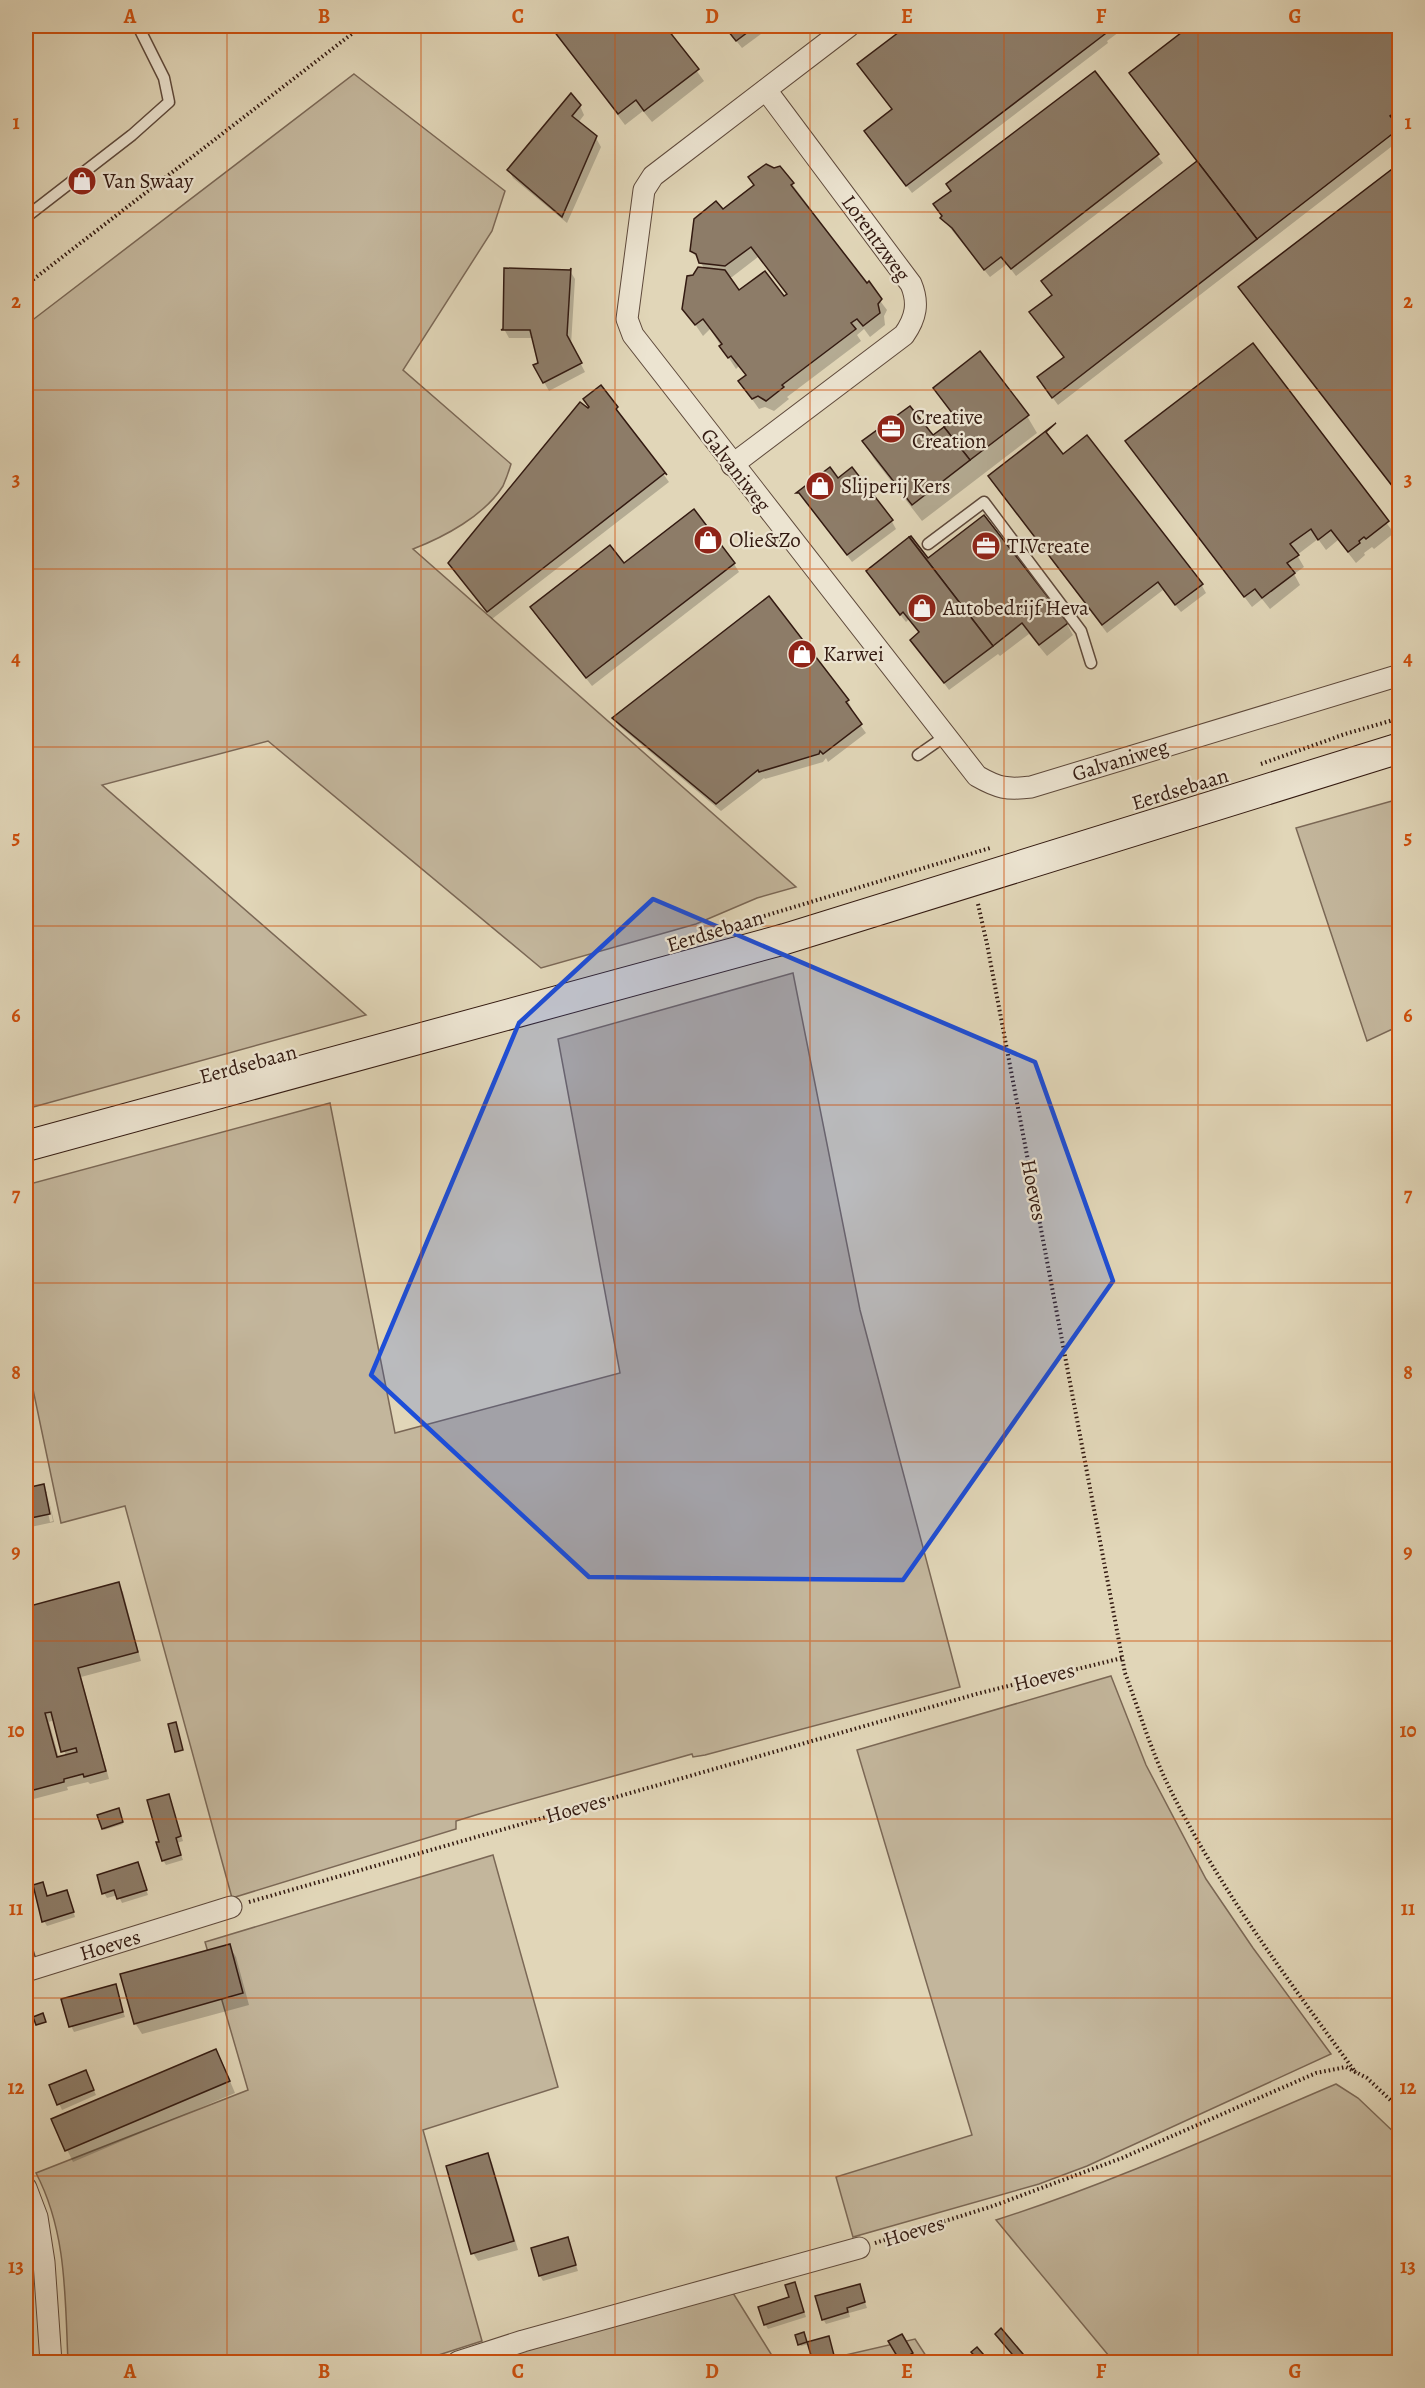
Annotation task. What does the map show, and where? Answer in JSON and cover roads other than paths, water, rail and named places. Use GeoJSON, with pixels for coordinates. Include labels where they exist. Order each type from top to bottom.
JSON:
{"type":"FeatureCollection","features":[{"type":"Feature","properties":{"kind":"main road","name":"Eerdsebaan"},"geometry":{"type":"LineString","coordinates":[[26,1146],[785,939],[1400,748]]}},
{"type":"Feature","properties":{"kind":"street","name":"Galvaniweg"},"geometry":{"type":"LineString","coordinates":[[849,26],[653,176],[644,190],[627,320],[633,335],[732,465],[977,776],[994,786],[1010,790],[1031,787],[1400,675]]}},
{"type":"Feature","properties":{"kind":"street","name":"Lorentzweg"},"geometry":{"type":"LineString","coordinates":[[732,465],[904,336],[912,325],[916,309],[916,296],[911,284],[766,90]]}},
{"type":"Feature","properties":{"kind":"street","name":"Hoeves"},"geometry":{"type":"LineString","coordinates":[[29,1970],[231,1907]]}},
{"type":"Feature","properties":{"kind":"street"},"geometry":{"type":"LineString","coordinates":[[26,2188],[37,2217],[44,2262],[51,2362]]}},
{"type":"Feature","properties":{"kind":"street","name":"Hoeves"},"geometry":{"type":"LineString","coordinates":[[458,2362],[523,2341],[859,2248]]}},
{"type":"Feature","properties":{"kind":"lane"},"geometry":{"type":"LineString","coordinates":[[26,217],[132,135],[169,102],[164,78],[138,26]]}},
{"type":"Feature","properties":{"kind":"lane"},"geometry":{"type":"LineString","coordinates":[[928,544],[984,502],[1081,631],[1091,663]]}},
{"type":"Feature","properties":{"kind":"lane"},"geometry":{"type":"LineString","coordinates":[[918,755],[944,737]]}},
{"type":"Feature","properties":{"kind":"lane","name":"Hoeves"},"geometry":{"type":"LineString","coordinates":[[26,1947],[29,1970]]}},
{"type":"Feature","properties":{"kind":"place","name":"Van Swaay"},"geometry":{"type":"Point","coordinates":[82,181]}},
{"type":"Feature","properties":{"kind":"place","name":"Creative Creation"},"geometry":{"type":"Point","coordinates":[891,429]}},
{"type":"Feature","properties":{"kind":"place","name":"Slijperij Kers"},"geometry":{"type":"Point","coordinates":[820,486]}},
{"type":"Feature","properties":{"kind":"place","name":"Olie&Zo"},"geometry":{"type":"Point","coordinates":[708,540]}},
{"type":"Feature","properties":{"kind":"place","name":"TIVcreate"},"geometry":{"type":"Point","coordinates":[986,546]}},
{"type":"Feature","properties":{"kind":"place","name":"Autobedrijf Heva"},"geometry":{"type":"Point","coordinates":[922,608]}},
{"type":"Feature","properties":{"kind":"place","name":"Karwei"},"geometry":{"type":"Point","coordinates":[802,654]}}]}
